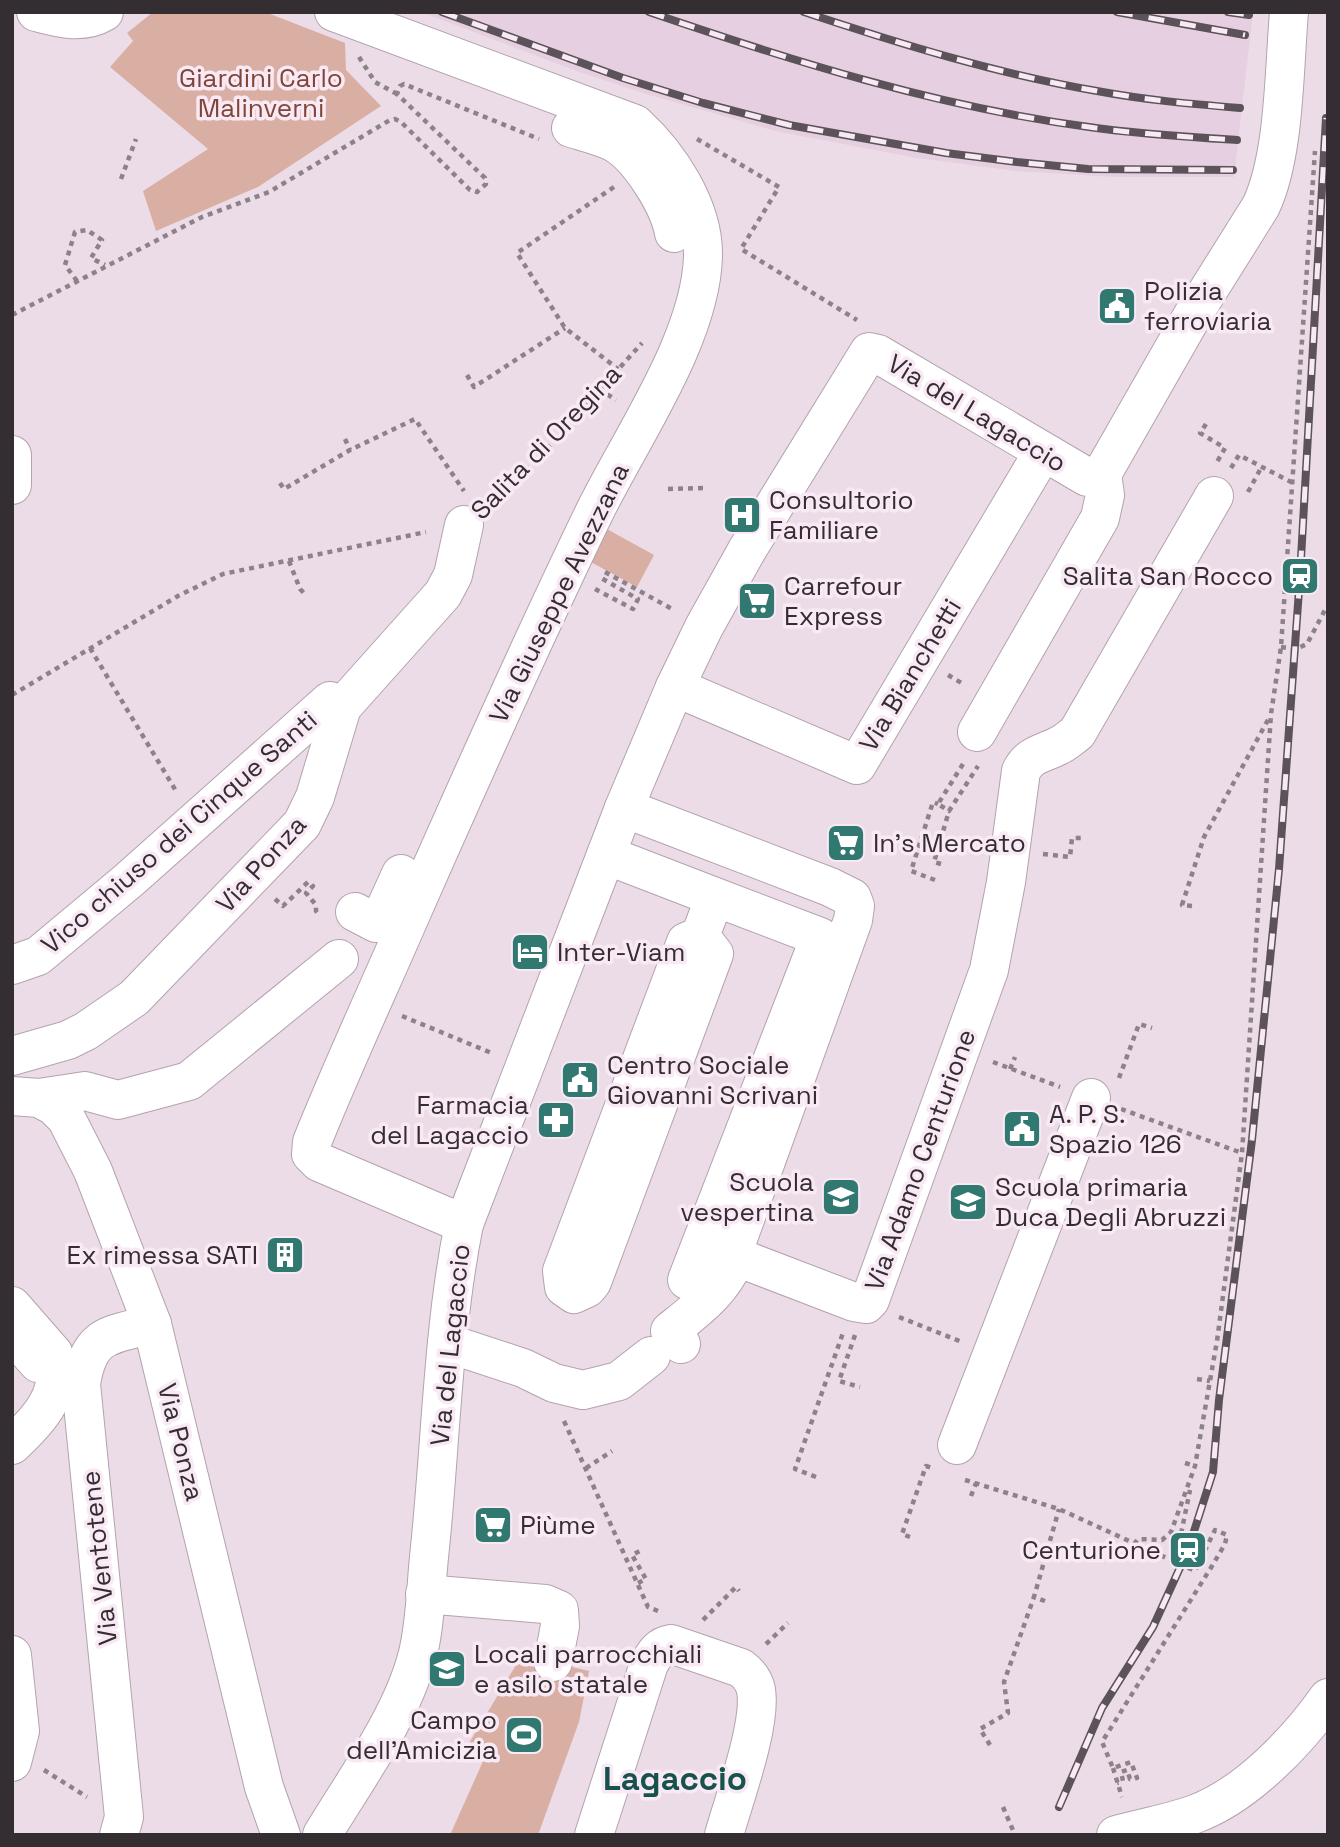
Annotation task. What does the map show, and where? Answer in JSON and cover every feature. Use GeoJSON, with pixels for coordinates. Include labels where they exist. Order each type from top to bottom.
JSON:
{"type":"FeatureCollection","features":[{"type":"Feature","properties":{"kind":"street"},"geometry":{"type":"LineString","coordinates":[[36,12],[75,20],[104,12]]}},
{"type":"Feature","properties":{"kind":"street","name":"Via Giuseppe Avezzana"},"geometry":{"type":"LineString","coordinates":[[334,12],[391,46],[635,124],[669,160],[686,191],[701,232],[701,277],[692,312],[660,391],[595,512],[501,712],[356,1039],[311,1148],[311,1154],[319,1162],[464,1224]]}},
{"type":"Feature","properties":{"kind":"street","name":"Via del Lagaccio"},"geometry":{"type":"LineString","coordinates":[[323,1835],[404,1694],[418,1656],[447,1343],[455,1272],[464,1224],[624,808],[675,687],[704,627],[747,550],[869,352],[878,354],[1087,477],[1101,474],[1270,187],[1279,125],[1289,12]]}},
{"type":"Feature","properties":{"kind":"street"},"geometry":{"type":"LineString","coordinates":[[391,46],[564,125],[614,142],[641,169],[660,196],[673,227],[677,255],[676,277],[670,301]]}},
{"type":"Feature","properties":{"kind":"street","name":"Via Bianchetti"},"geometry":{"type":"LineString","coordinates":[[675,687],[857,765],[1043,452]]}},
{"type":"Feature","properties":{"kind":"street"},"geometry":{"type":"LineString","coordinates":[[12,455],[12,485]]}},
{"type":"Feature","properties":{"kind":"street"},"geometry":{"type":"LineString","coordinates":[[977,732],[1100,518],[1105,495],[1101,474]]}},
{"type":"Feature","properties":{"kind":"street","name":"Via Adamo Centurione"},"geometry":{"type":"LineString","coordinates":[[738,1253],[747,1261],[860,1303],[870,1300],[989,970],[1006,882],[1021,771],[1033,756],[1058,747],[1077,733],[1214,496]]}},
{"type":"Feature","properties":{"kind":"street","name":"Via Ponza"},"geometry":{"type":"LineString","coordinates":[[12,1056],[68,1040],[134,998],[302,824],[312,805],[342,707],[443,594],[474,519]]}},
{"type":"Feature","properties":{"kind":"street","name":"Vico chiuso dei Cinque Santi"},"geometry":{"type":"LineString","coordinates":[[12,965],[38,956],[48,948],[129,880],[330,701],[342,707]]}},
{"type":"Feature","properties":{"kind":"street"},"geometry":{"type":"LineString","coordinates":[[338,915],[376,923],[380,920],[470,724],[501,712]]}},
{"type":"Feature","properties":{"kind":"street"},"geometry":{"type":"LineString","coordinates":[[447,1343],[523,1368],[554,1383],[583,1390],[619,1381],[666,1350],[670,1331],[712,1297],[731,1270],[738,1253],[736,1244],[849,931],[855,906],[846,893],[624,808]]}},
{"type":"Feature","properties":{"kind":"street"},"geometry":{"type":"LineString","coordinates":[[606,855],[820,937],[687,1280]]}},
{"type":"Feature","properties":{"kind":"street"},"geometry":{"type":"LineString","coordinates":[[700,936],[714,954],[592,1282],[587,1288],[574,1294],[564,1287],[562,1271],[686,942],[700,936],[715,897]]}},
{"type":"Feature","properties":{"kind":"street"},"geometry":{"type":"LineString","coordinates":[[25,1097],[85,1091],[118,1100],[189,1081],[339,959]]}},
{"type":"Feature","properties":{"kind":"street"},"geometry":{"type":"LineString","coordinates":[[957,1445],[992,1353],[1104,1091]]}},
{"type":"Feature","properties":{"kind":"street","name":"Via Ponza"},"geometry":{"type":"LineString","coordinates":[[25,1097],[61,1111],[66,1118],[93,1171],[152,1324],[264,1787],[281,1835]]}},
{"type":"Feature","properties":{"kind":"street"},"geometry":{"type":"LineString","coordinates":[[12,1306],[53,1353],[56,1364],[51,1401],[38,1419],[12,1445]]}},
{"type":"Feature","properties":{"kind":"street","name":"Via Ventotene"},"geometry":{"type":"LineString","coordinates":[[120,1835],[124,1817],[81,1384],[83,1369],[95,1344],[105,1337],[152,1324]]}},
{"type":"Feature","properties":{"kind":"street"},"geometry":{"type":"LineString","coordinates":[[12,1334],[38,1363],[50,1362],[53,1353]]}},
{"type":"Feature","properties":{"kind":"street"},"geometry":{"type":"LineString","coordinates":[[425,1594],[545,1604],[559,1610],[553,1662]]}},
{"type":"Feature","properties":{"kind":"street"},"geometry":{"type":"LineString","coordinates":[[594,1835],[649,1664],[657,1650],[671,1644],[741,1668],[748,1673],[756,1691],[755,1726],[724,1835]]}},
{"type":"Feature","properties":{"kind":"street"},"geometry":{"type":"LineString","coordinates":[[12,1656],[16,1746]]}},
{"type":"Feature","properties":{"kind":"street"},"geometry":{"type":"LineString","coordinates":[[1116,1835],[1201,1824],[1236,1791],[1260,1774],[1297,1736],[1328,1698]]}},
{"type":"Feature","properties":{"kind":"path"},"geometry":{"type":"LineString","coordinates":[[12,315],[202,217],[269,192],[390,120],[401,122],[470,190],[477,192],[482,189],[485,178],[397,94],[400,86],[404,84],[551,145],[556,144],[563,135],[564,125]]}},
{"type":"Feature","properties":{"kind":"path"},"geometry":{"type":"LineString","coordinates":[[695,138],[779,187],[741,249],[862,323]]}},
{"type":"Feature","properties":{"kind":"path"},"geometry":{"type":"LineString","coordinates":[[121,179],[136,139]]}},
{"type":"Feature","properties":{"kind":"path"},"geometry":{"type":"LineString","coordinates":[[1172,1562],[1181,1535],[1210,1381],[1242,1153],[1271,715],[1281,647],[1315,144]]}},
{"type":"Feature","properties":{"kind":"path"},"geometry":{"type":"LineString","coordinates":[[618,369],[565,328],[517,253],[620,183]]}},
{"type":"Feature","properties":{"kind":"path"},"geometry":{"type":"LineString","coordinates":[[77,281],[65,265],[75,232],[87,230],[102,240],[91,258],[106,265]]}},
{"type":"Feature","properties":{"kind":"path","name":"Salita di Oregina"},"geometry":{"type":"LineString","coordinates":[[12,695],[178,596],[223,574],[474,519],[531,466],[644,341],[670,301]]}},
{"type":"Feature","properties":{"kind":"path"},"geometry":{"type":"LineString","coordinates":[[467,375],[474,387],[565,328]]}},
{"type":"Feature","properties":{"kind":"path"},"geometry":{"type":"LineString","coordinates":[[280,482],[284,489],[350,450],[415,419],[464,491],[474,519]]}},
{"type":"Feature","properties":{"kind":"path"},"geometry":{"type":"LineString","coordinates":[[1206,424],[1200,433],[1225,448]]}},
{"type":"Feature","properties":{"kind":"path"},"geometry":{"type":"LineString","coordinates":[[345,439],[350,450]]}},
{"type":"Feature","properties":{"kind":"path"},"geometry":{"type":"LineString","coordinates":[[1261,468],[1293,483]]}},
{"type":"Feature","properties":{"kind":"path"},"geometry":{"type":"LineString","coordinates":[[668,489],[704,488]]}},
{"type":"Feature","properties":{"kind":"path"},"geometry":{"type":"LineString","coordinates":[[289,561],[300,589],[305,594]]}},
{"type":"Feature","properties":{"kind":"path"},"geometry":{"type":"LineString","coordinates":[[566,574],[633,609],[638,599],[596,575],[600,569],[704,627]]}},
{"type":"Feature","properties":{"kind":"path"},"geometry":{"type":"LineString","coordinates":[[1281,647],[1296,649],[1307,645],[1328,609]]}},
{"type":"Feature","properties":{"kind":"path"},"geometry":{"type":"LineString","coordinates":[[90,648],[183,802]]}},
{"type":"Feature","properties":{"kind":"path"},"geometry":{"type":"LineString","coordinates":[[1192,906],[1182,905],[1204,836],[1271,715]]}},
{"type":"Feature","properties":{"kind":"path"},"geometry":{"type":"LineString","coordinates":[[935,880],[911,871],[933,802],[938,804]]}},
{"type":"Feature","properties":{"kind":"path"},"geometry":{"type":"LineString","coordinates":[[941,864],[934,862],[949,811]]}},
{"type":"Feature","properties":{"kind":"path"},"geometry":{"type":"LineString","coordinates":[[1042,854],[1070,857],[1072,838],[1083,838]]}},
{"type":"Feature","properties":{"kind":"path"},"geometry":{"type":"LineString","coordinates":[[283,906],[309,882],[313,886],[306,893],[316,905],[316,911],[338,915]]}},
{"type":"Feature","properties":{"kind":"path"},"geometry":{"type":"LineString","coordinates":[[1104,1091],[1139,1024],[1152,1028]]}},
{"type":"Feature","properties":{"kind":"path"},"geometry":{"type":"LineString","coordinates":[[431,1028],[524,1066]]}},
{"type":"Feature","properties":{"kind":"path"},"geometry":{"type":"LineString","coordinates":[[1010,1069],[1016,1057]]}},
{"type":"Feature","properties":{"kind":"path"},"geometry":{"type":"LineString","coordinates":[[860,1303],[992,1353]]}},
{"type":"Feature","properties":{"kind":"path"},"geometry":{"type":"LineString","coordinates":[[860,1303],[839,1381],[860,1387]]}},
{"type":"Feature","properties":{"kind":"path"},"geometry":{"type":"LineString","coordinates":[[816,1477],[795,1469],[860,1303]]}},
{"type":"Feature","properties":{"kind":"path"},"geometry":{"type":"LineString","coordinates":[[1197,1379],[1210,1381]]}},
{"type":"Feature","properties":{"kind":"path"},"geometry":{"type":"LineString","coordinates":[[562,1415],[648,1607],[660,1612]]}},
{"type":"Feature","properties":{"kind":"path"},"geometry":{"type":"LineString","coordinates":[[586,1468],[612,1451]]}},
{"type":"Feature","properties":{"kind":"path"},"geometry":{"type":"LineString","coordinates":[[1185,1464],[1195,1466]]}},
{"type":"Feature","properties":{"kind":"path"},"geometry":{"type":"LineString","coordinates":[[910,1537],[902,1534],[926,1466]]}},
{"type":"Feature","properties":{"kind":"path"},"geometry":{"type":"LineString","coordinates":[[1134,1544],[1138,1539],[1162,1540],[1171,1532],[1192,1479]]}},
{"type":"Feature","properties":{"kind":"path"},"geometry":{"type":"LineString","coordinates":[[971,1496],[975,1483]]}},
{"type":"Feature","properties":{"kind":"path"},"geometry":{"type":"LineString","coordinates":[[1014,1496],[1059,1509],[1195,1571],[1215,1530],[1227,1535],[1218,1555],[1102,1742],[1117,1783],[1123,1781],[1121,1772],[1127,1770],[1130,1779],[1137,1777],[1131,1762],[1113,1768]]}},
{"type":"Feature","properties":{"kind":"path"},"geometry":{"type":"LineString","coordinates":[[990,1745],[980,1729],[1009,1713],[1004,1682],[1034,1597],[1059,1509]]}},
{"type":"Feature","properties":{"kind":"path"},"geometry":{"type":"LineString","coordinates":[[638,1583],[646,1579],[632,1555],[640,1551]]}},
{"type":"Feature","properties":{"kind":"path"},"geometry":{"type":"LineString","coordinates":[[695,1628],[736,1587],[740,1591]]}},
{"type":"Feature","properties":{"kind":"path"},"geometry":{"type":"LineString","coordinates":[[1034,1597],[1045,1601]]}},
{"type":"Feature","properties":{"kind":"path"},"geometry":{"type":"LineString","coordinates":[[760,1649],[788,1623]]}},
{"type":"Feature","properties":{"kind":"path"},"geometry":{"type":"LineString","coordinates":[[16,1746],[27,1759],[91,1800]]}},
{"type":"Feature","properties":{"kind":"path"},"geometry":{"type":"LineString","coordinates":[[1003,1807],[1015,1835]]}},
{"type":"Feature","properties":{"kind":"shaded area"},"geometry":{"type":"Polygon","coordinates":[[[421,12],[1253,12],[1234,177],[1113,177],[1016,171],[917,158],[775,131],[579,72],[421,12]]]}},
{"type":"Feature","properties":{"kind":"green space","name":"Giardini Carlo Malinverni"},"geometry":{"type":"Polygon","coordinates":[[[153,12],[265,12],[345,43],[346,70],[381,106],[258,187],[156,231],[143,191],[208,149],[110,67],[133,41],[127,33],[153,12]]]}},
{"type":"Feature","properties":{"kind":"green space"},"geometry":{"type":"Polygon","coordinates":[[[605,528],[654,555],[637,587],[587,560],[605,528]]]}},
{"type":"Feature","properties":{"kind":"green space","name":"Campo dell'Amicizia"},"geometry":{"type":"Polygon","coordinates":[[[522,1655],[589,1671],[579,1722],[538,1835],[450,1835],[484,1759],[466,1748],[522,1655]]]}},
{"type":"Feature","properties":{"kind":"railway"},"geometry":{"type":"LineString","coordinates":[[442,12],[623,78],[703,103],[789,125],[946,153],[1017,162],[1088,169],[1233,170]]}},
{"type":"Feature","properties":{"kind":"railway"},"geometry":{"type":"LineString","coordinates":[[649,12],[812,65],[977,107],[1107,129],[1237,140]]}},
{"type":"Feature","properties":{"kind":"railway"},"geometry":{"type":"LineString","coordinates":[[804,12],[913,47],[1023,76],[1133,97],[1240,108]]}},
{"type":"Feature","properties":{"kind":"railway"},"geometry":{"type":"LineString","coordinates":[[1117,12],[1245,35]]}},
{"type":"Feature","properties":{"kind":"railway"},"geometry":{"type":"LineString","coordinates":[[1228,12],[1249,15]]}},
{"type":"Feature","properties":{"kind":"railway"},"geometry":{"type":"LineString","coordinates":[[1059,1807],[1102,1708],[1153,1627],[1188,1550],[1213,1472],[1219,1400],[1252,1140],[1279,869],[1300,576],[1326,118]]}},
{"type":"Feature","properties":{"kind":"place","name":"Polizia ferroviaria"},"geometry":{"type":"Point","coordinates":[1117,306]}},
{"type":"Feature","properties":{"kind":"place","name":"Consultorio Familiare"},"geometry":{"type":"Point","coordinates":[742,515]}},
{"type":"Feature","properties":{"kind":"place","name":"Salita San Rocco"},"geometry":{"type":"Point","coordinates":[1300,576]}},
{"type":"Feature","properties":{"kind":"place","name":"Carrefour Express"},"geometry":{"type":"Point","coordinates":[757,601]}},
{"type":"Feature","properties":{"kind":"place","name":"In's Mercato"},"geometry":{"type":"Point","coordinates":[846,843]}},
{"type":"Feature","properties":{"kind":"place","name":"Inter-Viam"},"geometry":{"type":"Point","coordinates":[530,952]}},
{"type":"Feature","properties":{"kind":"place","name":"Centro Sociale Giovanni Scrivani"},"geometry":{"type":"Point","coordinates":[580,1080]}},
{"type":"Feature","properties":{"kind":"place","name":"Farmacia del Lagaccio"},"geometry":{"type":"Point","coordinates":[556,1120]}},
{"type":"Feature","properties":{"kind":"place","name":"A. P. S. Spazio 126"},"geometry":{"type":"Point","coordinates":[1022,1129]}},
{"type":"Feature","properties":{"kind":"place","name":"Scuola vespertina"},"geometry":{"type":"Point","coordinates":[841,1197]}},
{"type":"Feature","properties":{"kind":"place","name":"Scuola primaria Duca Degli Abruzzi"},"geometry":{"type":"Point","coordinates":[968,1202]}},
{"type":"Feature","properties":{"kind":"place","name":"Ex rimessa SATI"},"geometry":{"type":"Point","coordinates":[285,1255]}},
{"type":"Feature","properties":{"kind":"place","name":"Piùme"},"geometry":{"type":"Point","coordinates":[493,1525]}},
{"type":"Feature","properties":{"kind":"place","name":"Centurione"},"geometry":{"type":"Point","coordinates":[1188,1550]}},
{"type":"Feature","properties":{"kind":"place","name":"Locali parrocchiali e asilo statale"},"geometry":{"type":"Point","coordinates":[447,1669]}},
{"type":"Feature","properties":{"kind":"place","name":"Campo dell'Amicizia"},"geometry":{"type":"Point","coordinates":[524,1735]}},
{"type":"Feature","properties":{"kind":"district","name":"Lagaccio"},"geometry":{"type":"Point","coordinates":[675,1779]}}]}
